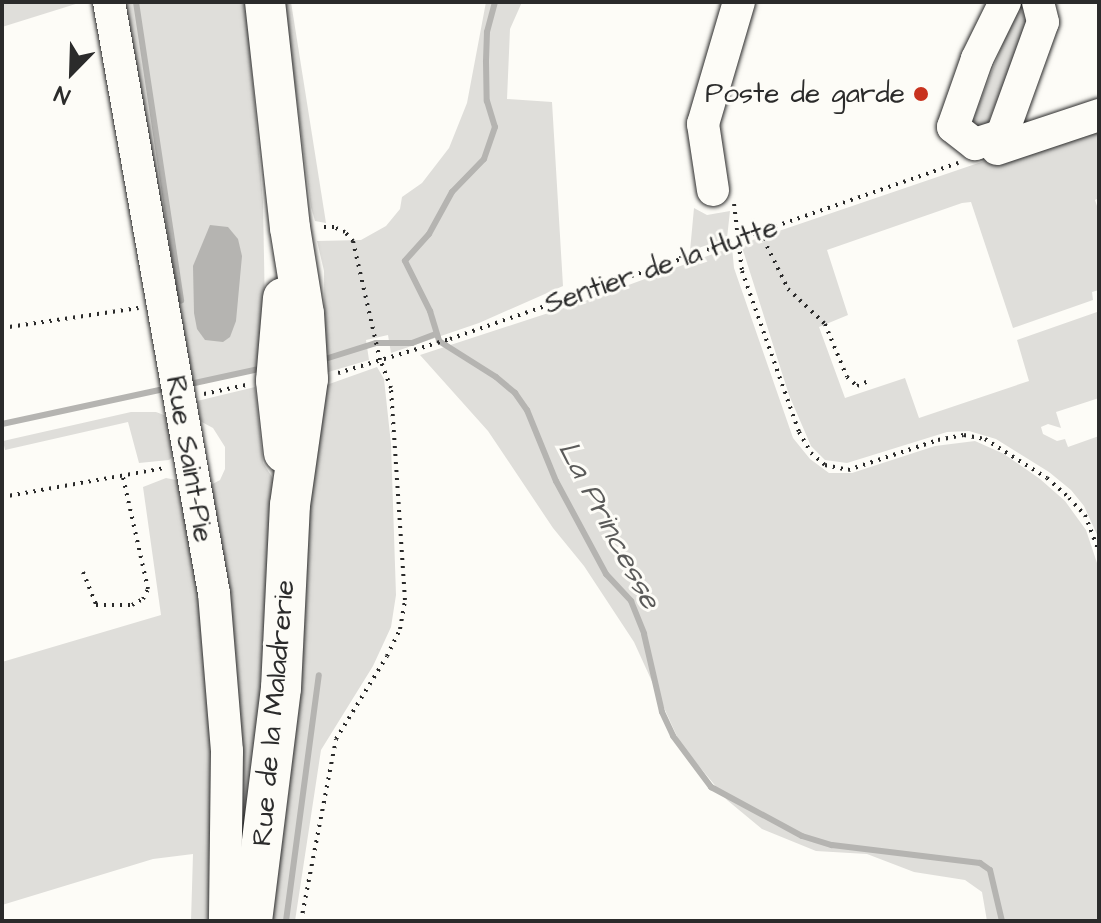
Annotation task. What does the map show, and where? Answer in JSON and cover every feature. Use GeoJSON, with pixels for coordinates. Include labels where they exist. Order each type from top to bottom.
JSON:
{"type":"FeatureCollection","features":[{"type":"Feature","properties":{"kind":"main road","name":"Rue de la Maladrerie"},"geometry":{"type":"LineString","coordinates":[[252,921],[281,688],[290,505],[308,379],[304,314],[290,228],[265,2]]}},
{"type":"Feature","properties":{"kind":"street","name":"Rue Saint-Pie"},"geometry":{"type":"LineString","coordinates":[[109,2],[214,593],[226,707],[225,921]]}},
{"type":"Feature","properties":{"kind":"street"},"geometry":{"type":"LineString","coordinates":[[713,190],[703,124],[739,2]]}},
{"type":"Feature","properties":{"kind":"street"},"geometry":{"type":"LineString","coordinates":[[1005,2],[977,59],[953,127],[975,144],[1002,135],[1043,22],[1038,2]]}},
{"type":"Feature","properties":{"kind":"street"},"geometry":{"type":"LineString","coordinates":[[997,149],[1099,115]]}},
{"type":"Feature","properties":{"kind":"path","name":"Sentier de la Hutte"},"geometry":{"type":"LineString","coordinates":[[380,360],[450,339],[940,169]]}},
{"type":"Feature","properties":{"kind":"path"},"geometry":{"type":"LineString","coordinates":[[290,228],[334,227],[345,232],[353,241],[380,360],[391,388],[405,600],[393,643],[336,739],[301,921]]}},
{"type":"Feature","properties":{"kind":"path"},"geometry":{"type":"LineString","coordinates":[[760,232],[788,289],[825,324],[847,377],[857,386],[869,381]]}},
{"type":"Feature","properties":{"kind":"path"},"geometry":{"type":"LineString","coordinates":[[736,240],[742,271],[799,432],[811,453],[825,465],[848,470],[938,440],[964,435],[985,439],[1047,478],[1069,498],[1085,515],[1099,551]]}},
{"type":"Feature","properties":{"kind":"path"},"geometry":{"type":"LineString","coordinates":[[681,258],[682,248]]}},
{"type":"Feature","properties":{"kind":"path"},"geometry":{"type":"LineString","coordinates":[[2,328],[161,304]]}},
{"type":"Feature","properties":{"kind":"path"},"geometry":{"type":"LineString","coordinates":[[2,497],[191,463]]}},
{"type":"Feature","properties":{"kind":"path"},"geometry":{"type":"LineString","coordinates":[[83,572],[96,605],[132,605],[143,599],[148,589],[123,477]]}},
{"type":"Feature","properties":{"kind":"shaded area"},"geometry":{"type":"Polygon","coordinates":[[[2,2],[82,2],[2,27],[2,2]]]}},
{"type":"Feature","properties":{"kind":"shaded area"},"geometry":{"type":"Polygon","coordinates":[[[117,2],[246,2],[263,202],[266,369],[183,382],[117,2]]]}},
{"type":"Feature","properties":{"kind":"shaded area"},"geometry":{"type":"Polygon","coordinates":[[[284,2],[291,2],[326,223],[315,221],[311,207],[284,2]]]}},
{"type":"Feature","properties":{"kind":"shaded area"},"geometry":{"type":"Polygon","coordinates":[[[486,2],[522,2],[510,29],[507,99],[552,102],[563,286],[479,323],[391,353],[388,335],[366,340],[369,360],[325,373],[324,271],[317,241],[361,240],[386,226],[400,209],[402,197],[422,183],[449,148],[467,103],[486,2]]]}},
{"type":"Feature","properties":{"kind":"shaded area"},"geometry":{"type":"Polygon","coordinates":[[[1021,11],[1030,18],[984,133],[971,125],[1014,15],[1021,11]]]}},
{"type":"Feature","properties":{"kind":"shaded area"},"geometry":{"type":"Polygon","coordinates":[[[1099,122],[1099,198],[1095,200],[1099,212],[1099,290],[1092,292],[1093,300],[1013,328],[971,202],[827,250],[848,315],[819,327],[845,398],[905,378],[919,418],[1029,381],[1017,340],[1097,312],[1099,398],[1056,412],[1061,428],[1048,424],[1041,427],[1043,434],[1057,441],[1065,439],[1068,447],[1099,436],[1099,539],[1084,506],[1071,490],[1049,472],[996,439],[969,431],[947,432],[847,463],[825,460],[811,446],[789,395],[741,244],[1099,122]]]}},
{"type":"Feature","properties":{"kind":"shaded area"},"geometry":{"type":"Polygon","coordinates":[[[694,208],[707,215],[730,211],[727,238],[690,251],[694,208]]]}},
{"type":"Feature","properties":{"kind":"shaded area"},"geometry":{"type":"Polygon","coordinates":[[[210,225],[228,227],[238,239],[242,256],[236,321],[230,337],[223,342],[205,340],[197,329],[194,313],[193,266],[210,225]]]}},
{"type":"Feature","properties":{"kind":"shaded area"},"geometry":{"type":"Polygon","coordinates":[[[732,247],[734,268],[793,438],[810,459],[829,473],[852,473],[935,446],[975,441],[1004,454],[1040,479],[1065,501],[1086,530],[1099,569],[1099,921],[987,921],[982,892],[965,880],[914,872],[867,854],[816,851],[762,829],[727,800],[680,743],[634,642],[584,566],[553,528],[488,431],[420,355],[585,301],[732,247]]]}},
{"type":"Feature","properties":{"kind":"shaded area"},"geometry":{"type":"Polygon","coordinates":[[[377,367],[384,379],[391,444],[396,595],[391,627],[373,666],[321,750],[295,921],[272,921],[291,773],[318,388],[377,367]]]}},
{"type":"Feature","properties":{"kind":"shaded area"},"geometry":{"type":"Polygon","coordinates":[[[255,387],[263,463],[274,480],[270,617],[240,887],[207,487],[220,480],[225,469],[225,447],[213,428],[200,421],[197,401],[255,387]]]}},
{"type":"Feature","properties":{"kind":"shaded area"},"geometry":{"type":"Polygon","coordinates":[[[131,412],[156,412],[169,417],[178,452],[169,460],[139,463],[128,422],[5,450],[3,441],[131,412]]]}},
{"type":"Feature","properties":{"kind":"shaded area"},"geometry":{"type":"Polygon","coordinates":[[[166,478],[181,481],[195,543],[214,718],[208,921],[191,921],[193,854],[153,859],[2,905],[2,662],[161,615],[143,487],[166,478]]]}},
{"type":"Feature","properties":{"kind":"waterway"},"geometry":{"type":"LineString","coordinates":[[136,2],[181,301]]}},
{"type":"Feature","properties":{"kind":"waterway","name":"La Princesse"},"geometry":{"type":"LineString","coordinates":[[495,2],[487,32],[486,62],[487,101],[495,127],[484,159],[452,192],[429,234],[405,261],[430,311],[439,341],[496,377],[515,393],[527,410],[556,481],[606,574],[631,601],[644,634],[662,712],[673,736],[711,787],[802,836],[832,845],[980,863],[990,870],[1002,921]]}},
{"type":"Feature","properties":{"kind":"waterway"},"geometry":{"type":"LineString","coordinates":[[325,359],[376,343],[412,343],[436,334]]}},
{"type":"Feature","properties":{"kind":"waterway"},"geometry":{"type":"LineString","coordinates":[[190,384],[259,369]]}},
{"type":"Feature","properties":{"kind":"waterway"},"geometry":{"type":"LineString","coordinates":[[2,424],[159,390]]}},
{"type":"Feature","properties":{"kind":"waterway"},"geometry":{"type":"LineString","coordinates":[[286,921],[319,675]]}},
{"type":"Feature","properties":{"kind":"place","name":"Poste de garde"},"geometry":{"type":"Point","coordinates":[921,94]}}]}
